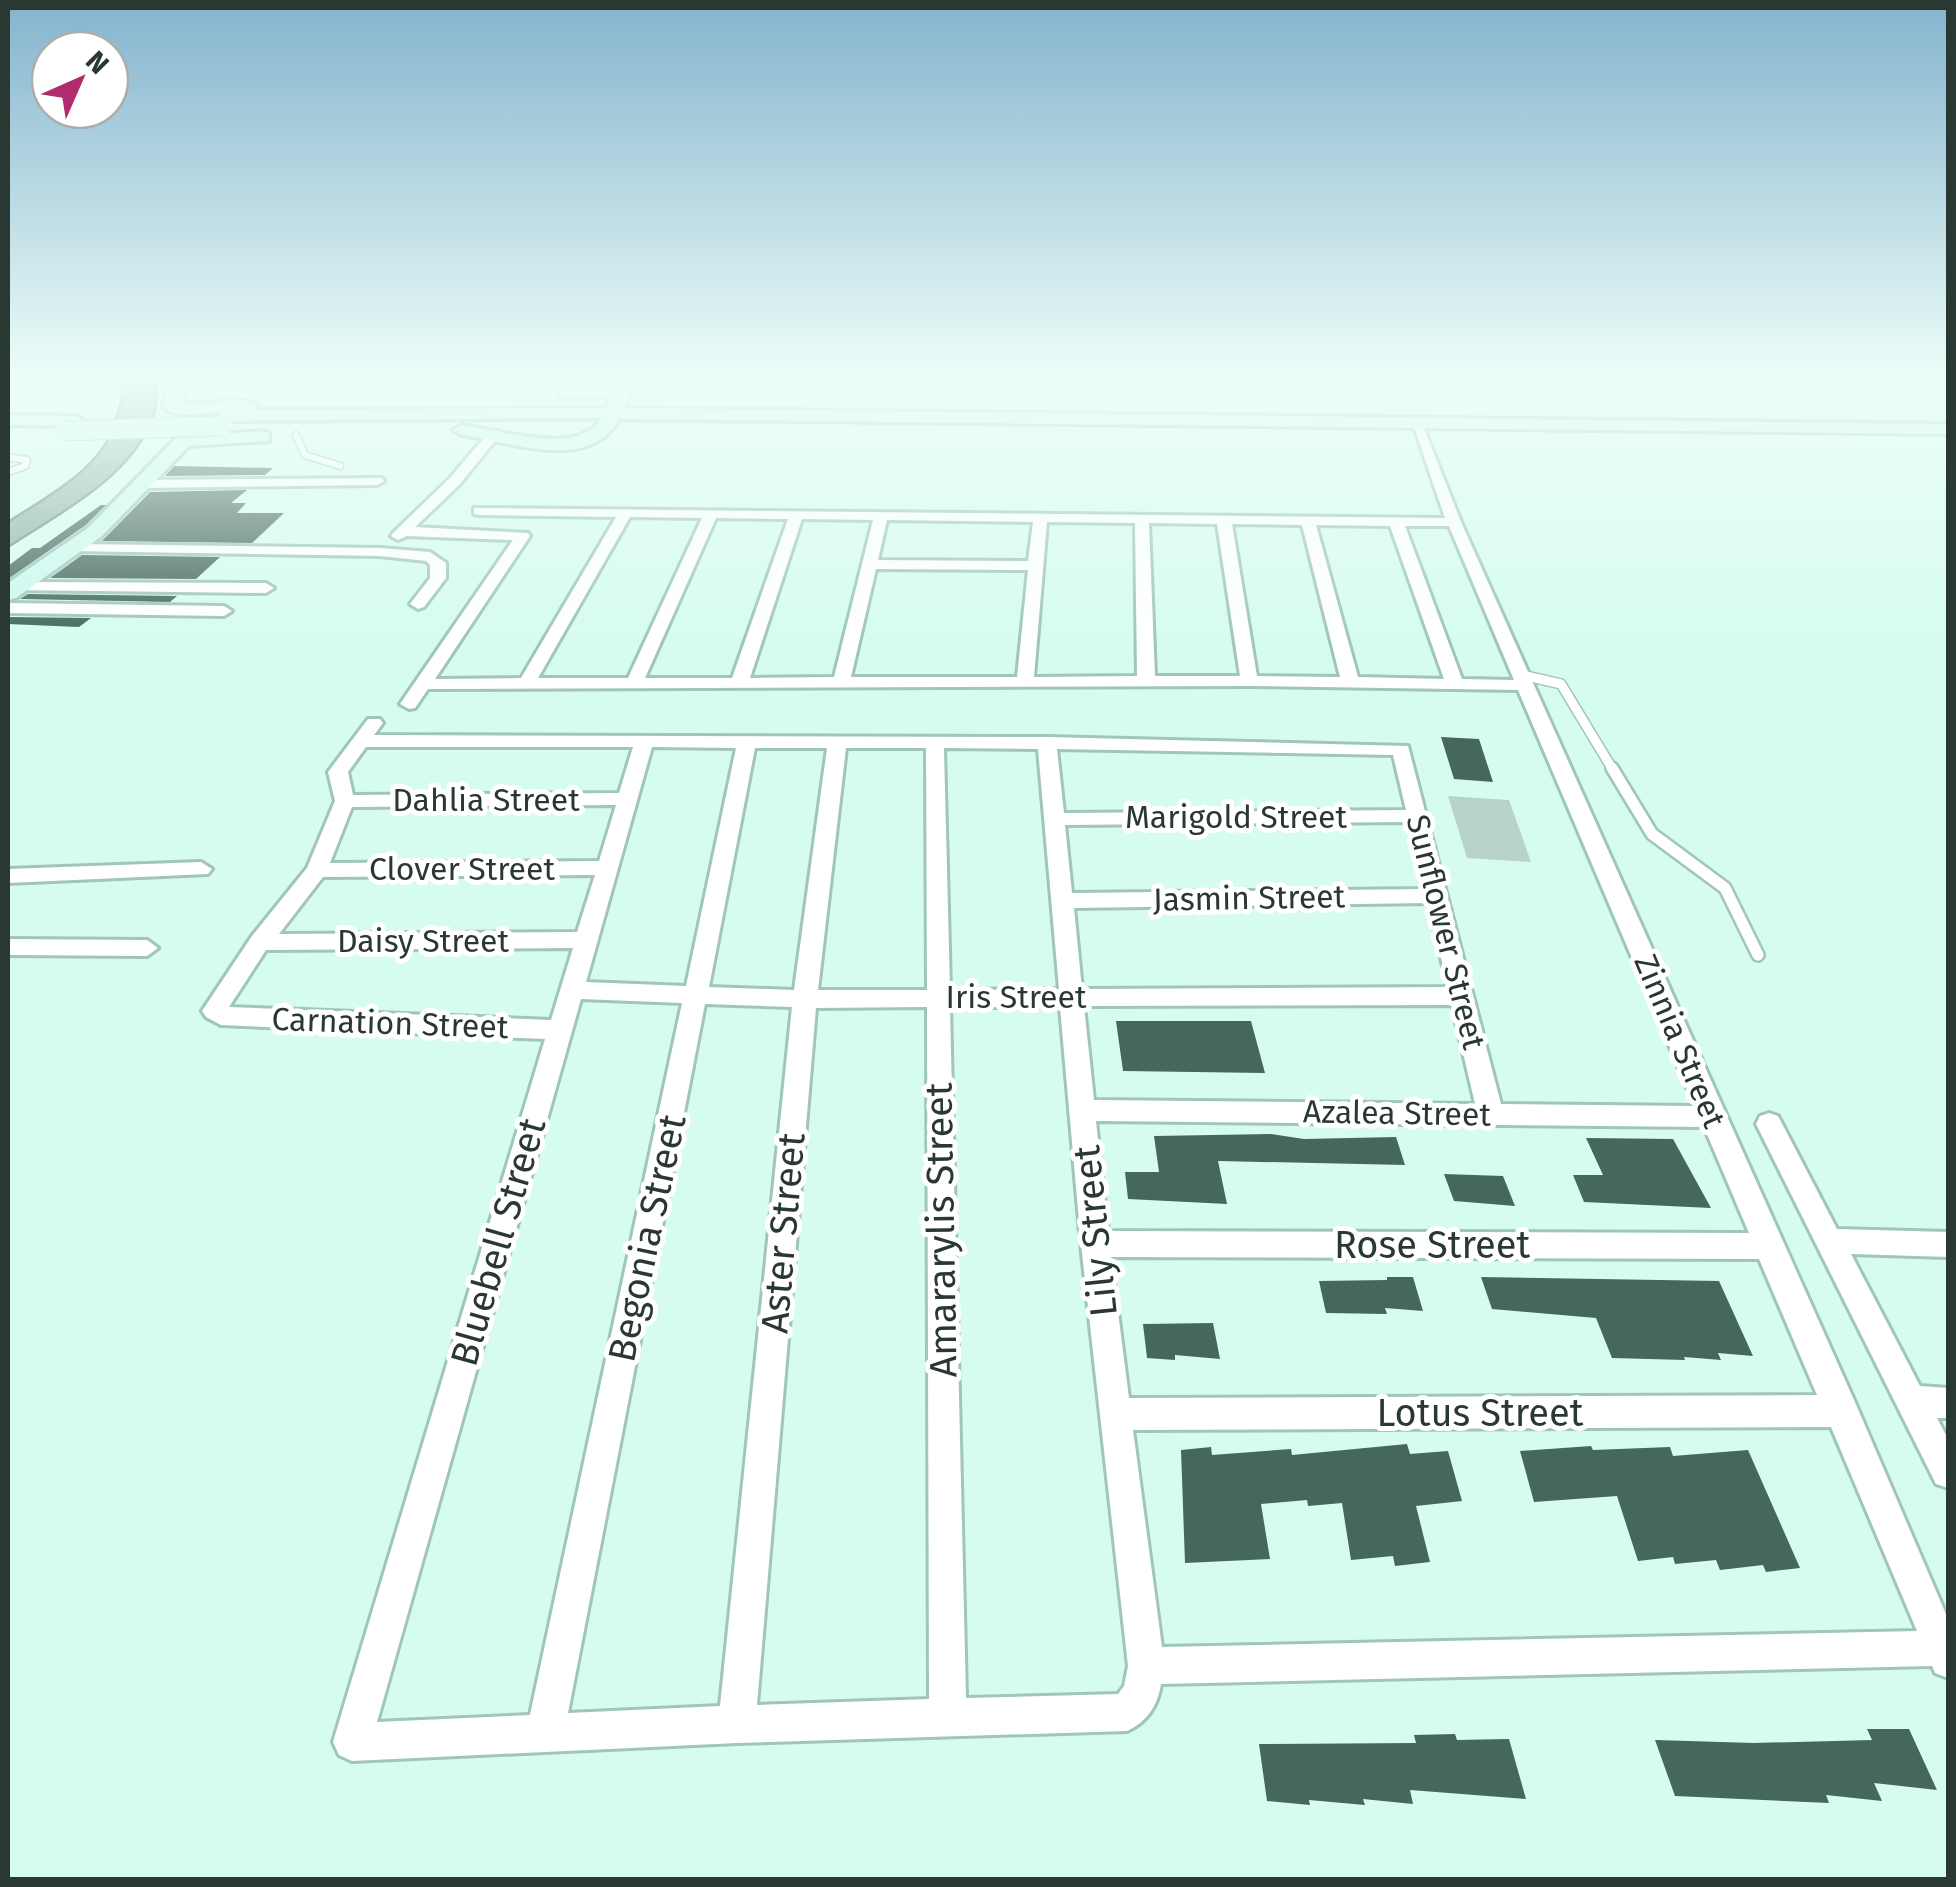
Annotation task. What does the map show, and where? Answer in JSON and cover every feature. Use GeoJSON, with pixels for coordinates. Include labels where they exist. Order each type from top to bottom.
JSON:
{"type":"FeatureCollection","features":[{"type":"Feature","properties":{"kind":"main road"},"geometry":{"type":"LineString","coordinates":[[12,590],[77,548],[158,465]]}},
{"type":"Feature","properties":{"kind":"street"},"geometry":{"type":"LineString","coordinates":[[380,552],[469,465]]}},
{"type":"Feature","properties":{"kind":"street","name":"Zinnia Street"},"geometry":{"type":"LineString","coordinates":[[1432,465],[1946,1654]]}},
{"type":"Feature","properties":{"kind":"street"},"geometry":{"type":"LineString","coordinates":[[139,484],[377,481]]}},
{"type":"Feature","properties":{"kind":"street"},"geometry":{"type":"LineString","coordinates":[[460,534],[490,499]]}},
{"type":"Feature","properties":{"kind":"street"},"geometry":{"type":"LineString","coordinates":[[479,511],[1454,522]]}},
{"type":"Feature","properties":{"kind":"street"},"geometry":{"type":"LineString","coordinates":[[409,704],[542,512]]}},
{"type":"Feature","properties":{"kind":"street"},"geometry":{"type":"LineString","coordinates":[[525,686],[625,513]]}},
{"type":"Feature","properties":{"kind":"street"},"geometry":{"type":"LineString","coordinates":[[633,685],[711,514]]}},
{"type":"Feature","properties":{"kind":"street"},"geometry":{"type":"LineString","coordinates":[[739,684],[796,515]]}},
{"type":"Feature","properties":{"kind":"street"},"geometry":{"type":"LineString","coordinates":[[841,683],[882,516]]}},
{"type":"Feature","properties":{"kind":"street"},"geometry":{"type":"LineString","coordinates":[[1025,682],[1040,518]]}},
{"type":"Feature","properties":{"kind":"street"},"geometry":{"type":"LineString","coordinates":[[1142,519],[1146,682]]}},
{"type":"Feature","properties":{"kind":"street"},"geometry":{"type":"LineString","coordinates":[[1224,520],[1249,681]]}},
{"type":"Feature","properties":{"kind":"street"},"geometry":{"type":"LineString","coordinates":[[1308,520],[1350,682]]}},
{"type":"Feature","properties":{"kind":"street"},"geometry":{"type":"LineString","coordinates":[[1396,521],[1454,682]]}},
{"type":"Feature","properties":{"kind":"street"},"geometry":{"type":"LineString","coordinates":[[403,531],[524,536]]}},
{"type":"Feature","properties":{"kind":"street"},"geometry":{"type":"LineString","coordinates":[[77,548],[380,552],[430,557],[438,563],[438,578],[418,604]]}},
{"type":"Feature","properties":{"kind":"street"},"geometry":{"type":"LineString","coordinates":[[870,564],[1035,566]]}},
{"type":"Feature","properties":{"kind":"street"},"geometry":{"type":"LineString","coordinates":[[12,590],[266,588]]}},
{"type":"Feature","properties":{"kind":"street"},"geometry":{"type":"LineString","coordinates":[[8,608],[224,611]]}},
{"type":"Feature","properties":{"kind":"street"},"geometry":{"type":"LineString","coordinates":[[422,684],[1524,680]]}},
{"type":"Feature","properties":{"kind":"street"},"geometry":{"type":"LineString","coordinates":[[260,942],[318,870],[344,801],[338,772],[369,732],[644,742],[1047,744]]}},
{"type":"Feature","properties":{"kind":"street","name":"Bluebell Street"},"geometry":{"type":"LineString","coordinates":[[545,1732],[352,1742],[644,742]]}},
{"type":"Feature","properties":{"kind":"street","name":"Begonia Street"},"geometry":{"type":"LineString","coordinates":[[545,1732],[747,742]]}},
{"type":"Feature","properties":{"kind":"street","name":"Aster Street"},"geometry":{"type":"LineString","coordinates":[[736,1724],[805,998],[837,742]]}},
{"type":"Feature","properties":{"kind":"street","name":"Amararylis Street"},"geometry":{"type":"LineString","coordinates":[[935,743],[948,1718]]}},
{"type":"Feature","properties":{"kind":"street","name":"Sunflower Street"},"geometry":{"type":"LineString","coordinates":[[1047,744],[1401,750],[1492,1115]]}},
{"type":"Feature","properties":{"kind":"street","name":"Lily Street"},"geometry":{"type":"LineString","coordinates":[[948,1718],[1127,1712],[1141,1694],[1146,1666],[1095,1244],[1047,744]]}},
{"type":"Feature","properties":{"kind":"street","name":"Dahlia Street"},"geometry":{"type":"LineString","coordinates":[[344,801],[627,799]]}},
{"type":"Feature","properties":{"kind":"street","name":"Marigold Street"},"geometry":{"type":"LineString","coordinates":[[1054,819],[1418,816]]}},
{"type":"Feature","properties":{"kind":"street","name":"Clover Street"},"geometry":{"type":"LineString","coordinates":[[318,870],[607,868]]}},
{"type":"Feature","properties":{"kind":"street"},"geometry":{"type":"LineString","coordinates":[[8,876],[201,869]]}},
{"type":"Feature","properties":{"kind":"street","name":"Jasmin Street"},"geometry":{"type":"LineString","coordinates":[[1062,901],[1437,896]]}},
{"type":"Feature","properties":{"kind":"street","name":"Daisy Street"},"geometry":{"type":"LineString","coordinates":[[260,942],[586,940]]}},
{"type":"Feature","properties":{"kind":"street","name":"Carnation Street"},"geometry":{"type":"LineString","coordinates":[[260,942],[217,1002],[214,1011],[221,1016],[560,1030]]}},
{"type":"Feature","properties":{"kind":"street"},"geometry":{"type":"LineString","coordinates":[[8,946],[147,948]]}},
{"type":"Feature","properties":{"kind":"street","name":"Iris Street"},"geometry":{"type":"LineString","coordinates":[[571,990],[805,998],[1462,996]]}},
{"type":"Feature","properties":{"kind":"street","name":"Azalea Street"},"geometry":{"type":"LineString","coordinates":[[1081,1110],[1712,1116]]}},
{"type":"Feature","properties":{"kind":"street"},"geometry":{"type":"LineString","coordinates":[[1769,1124],[1948,1472]]}},
{"type":"Feature","properties":{"kind":"street"},"geometry":{"type":"LineString","coordinates":[[1831,1241],[1948,1244]]}},
{"type":"Feature","properties":{"kind":"street","name":"Rose Street"},"geometry":{"type":"LineString","coordinates":[[1095,1244],[1769,1246]]}},
{"type":"Feature","properties":{"kind":"street"},"geometry":{"type":"LineString","coordinates":[[1912,1402],[1948,1403]]}},
{"type":"Feature","properties":{"kind":"street","name":"Lotus Street"},"geometry":{"type":"LineString","coordinates":[[1117,1414],[1843,1411]]}},
{"type":"Feature","properties":{"kind":"street"},"geometry":{"type":"LineString","coordinates":[[1146,1666],[1946,1654]]}},
{"type":"Feature","properties":{"kind":"street"},"geometry":{"type":"LineString","coordinates":[[545,1732],[948,1718]]}},
{"type":"Feature","properties":{"kind":"lane"},"geometry":{"type":"LineString","coordinates":[[329,465],[340,466]]}},
{"type":"Feature","properties":{"kind":"lane"},"geometry":{"type":"LineString","coordinates":[[1524,680],[1560,684],[1652,834],[1726,888],[1758,955]]}},
{"type":"Feature","properties":{"kind":"shaded area"},"geometry":{"type":"Polygon","coordinates":[[[88,465],[121,465],[91,492],[8,547],[8,522],[88,465]]]}},
{"type":"Feature","properties":{"kind":"shaded area"},"geometry":{"type":"Polygon","coordinates":[[[1448,796],[1509,800],[1531,862],[1467,858],[1448,796]]]}},
{"type":"Feature","properties":{"kind":"building"},"geometry":{"type":"Polygon","coordinates":[[[174,466],[273,468],[265,475],[165,476],[174,466]]]}},
{"type":"Feature","properties":{"kind":"building"},"geometry":{"type":"Polygon","coordinates":[[[247,490],[231,503],[246,503],[237,513],[284,513],[252,543],[102,541],[150,492],[247,490]]]}},
{"type":"Feature","properties":{"kind":"building"},"geometry":{"type":"Polygon","coordinates":[[[106,505],[86,525],[8,579],[8,566],[106,505]]]}},
{"type":"Feature","properties":{"kind":"building"},"geometry":{"type":"Polygon","coordinates":[[[82,555],[220,557],[196,579],[50,578],[82,555]]]}},
{"type":"Feature","properties":{"kind":"building"},"geometry":{"type":"Polygon","coordinates":[[[28,594],[177,596],[170,602],[20,599],[28,594]]]}},
{"type":"Feature","properties":{"kind":"building"},"geometry":{"type":"Polygon","coordinates":[[[8,617],[91,618],[79,627],[8,624],[8,617]]]}},
{"type":"Feature","properties":{"kind":"building"},"geometry":{"type":"Polygon","coordinates":[[[1441,737],[1479,739],[1493,782],[1454,779],[1441,737]]]}},
{"type":"Feature","properties":{"kind":"building"},"geometry":{"type":"Polygon","coordinates":[[[1116,1021],[1251,1021],[1265,1073],[1123,1071],[1116,1021]]]}},
{"type":"Feature","properties":{"kind":"building"},"geometry":{"type":"Polygon","coordinates":[[[1271,1134],[1304,1139],[1396,1137],[1405,1165],[1218,1161],[1227,1204],[1128,1199],[1125,1172],[1159,1172],[1154,1136],[1271,1134]]]}},
{"type":"Feature","properties":{"kind":"building"},"geometry":{"type":"Polygon","coordinates":[[[1586,1138],[1673,1139],[1711,1208],[1584,1202],[1573,1175],[1603,1175],[1586,1138]]]}},
{"type":"Feature","properties":{"kind":"building"},"geometry":{"type":"Polygon","coordinates":[[[1444,1174],[1503,1176],[1515,1206],[1454,1201],[1444,1174]]]}},
{"type":"Feature","properties":{"kind":"building"},"geometry":{"type":"Polygon","coordinates":[[[1413,1277],[1423,1311],[1385,1308],[1387,1314],[1326,1313],[1319,1281],[1413,1277]]]}},
{"type":"Feature","properties":{"kind":"building"},"geometry":{"type":"Polygon","coordinates":[[[1481,1277],[1719,1281],[1753,1356],[1718,1353],[1721,1360],[1612,1358],[1596,1318],[1492,1309],[1481,1277]]]}},
{"type":"Feature","properties":{"kind":"building"},"geometry":{"type":"Polygon","coordinates":[[[1213,1323],[1220,1359],[1175,1355],[1175,1360],[1147,1358],[1143,1324],[1213,1323]]]}},
{"type":"Feature","properties":{"kind":"building"},"geometry":{"type":"Polygon","coordinates":[[[1407,1444],[1410,1454],[1448,1451],[1462,1501],[1416,1506],[1430,1562],[1395,1566],[1393,1556],[1351,1560],[1342,1503],[1308,1506],[1307,1500],[1261,1504],[1270,1559],[1185,1563],[1181,1450],[1211,1447],[1212,1455],[1291,1449],[1292,1455],[1407,1444]]]}},
{"type":"Feature","properties":{"kind":"building"},"geometry":{"type":"Polygon","coordinates":[[[1591,1446],[1593,1450],[1670,1447],[1673,1456],[1748,1450],[1800,1568],[1766,1572],[1763,1565],[1720,1570],[1716,1560],[1675,1564],[1673,1557],[1638,1561],[1617,1496],[1534,1502],[1520,1451],[1591,1446]]]}},
{"type":"Feature","properties":{"kind":"building"},"geometry":{"type":"Polygon","coordinates":[[[1867,1729],[1909,1729],[1937,1790],[1874,1783],[1882,1801],[1826,1795],[1829,1803],[1675,1796],[1655,1740],[1872,1740],[1867,1729]]]}},
{"type":"Feature","properties":{"kind":"building"},"geometry":{"type":"Polygon","coordinates":[[[1455,1734],[1457,1740],[1509,1739],[1526,1799],[1410,1790],[1413,1804],[1363,1799],[1365,1805],[1267,1801],[1259,1744],[1416,1743],[1414,1735],[1455,1734]]]}}]}
